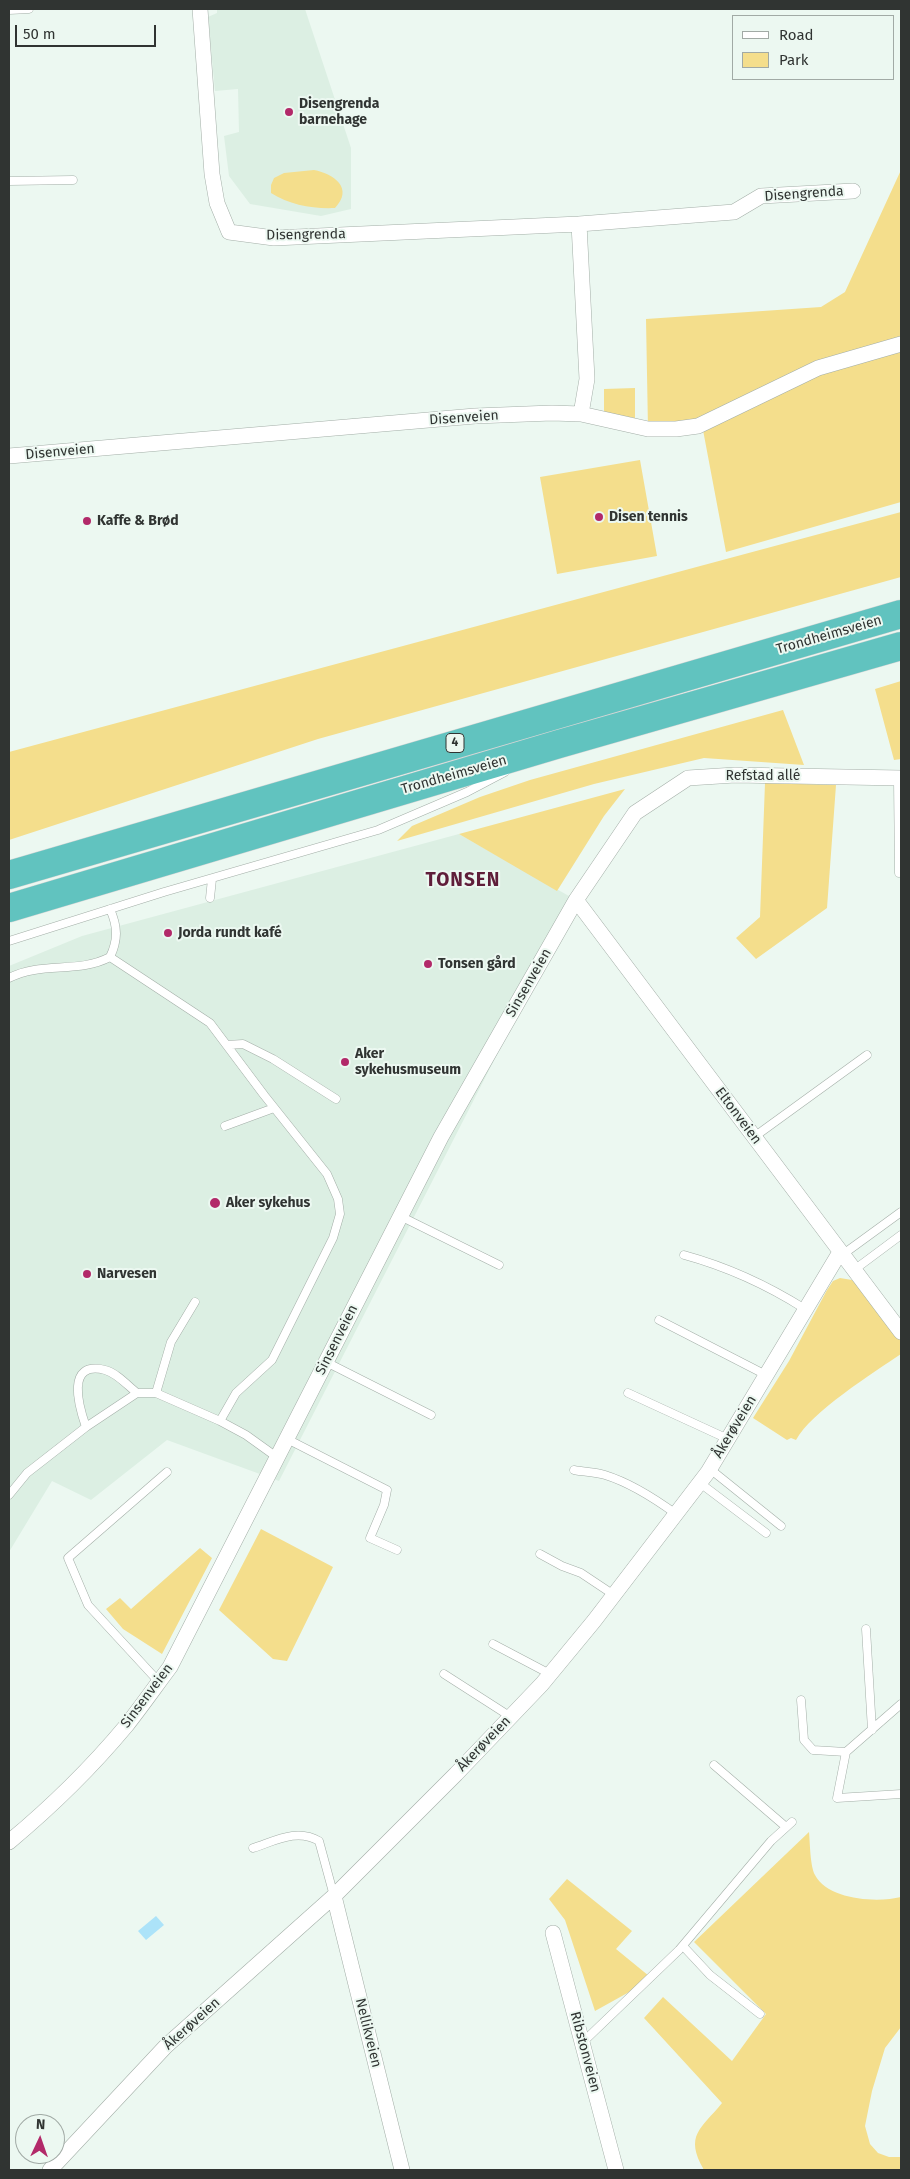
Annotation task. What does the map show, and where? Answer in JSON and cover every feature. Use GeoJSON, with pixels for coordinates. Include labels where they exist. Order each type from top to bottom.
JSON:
{"type":"FeatureCollection","features":[{"type":"Feature","properties":{"kind":"highway","name":"Trondheimsveien"},"geometry":{"type":"LineString","coordinates":[[9,875],[901,614]]}},
{"type":"Feature","properties":{"kind":"highway","name":"Trondheimsveien"},"geometry":{"type":"LineString","coordinates":[[9,908],[559,744],[901,646]]}},
{"type":"Feature","properties":{"kind":"street","name":"Disengrenda"},"geometry":{"type":"LineString","coordinates":[[200,9],[212,174],[216,203],[229,232],[274,238],[579,224],[734,212],[761,196],[854,191]]}},
{"type":"Feature","properties":{"kind":"street"},"geometry":{"type":"LineString","coordinates":[[579,224],[587,379],[581,414]]}},
{"type":"Feature","properties":{"kind":"street","name":"Disenveien"},"geometry":{"type":"LineString","coordinates":[[9,456],[475,416],[552,413],[581,414],[648,429],[676,429],[698,426],[818,368],[901,344]]}},
{"type":"Feature","properties":{"kind":"street","name":"Refstad allé"},"geometry":{"type":"LineString","coordinates":[[635,813],[688,778],[735,774],[900,779]]}},
{"type":"Feature","properties":{"kind":"street","name":"Sinsenveien"},"geometry":{"type":"LineString","coordinates":[[9,1842],[31,1824],[74,1782],[125,1726],[170,1667],[441,1137],[576,900],[635,813]]}},
{"type":"Feature","properties":{"kind":"street","name":"Eltonveien"},"geometry":{"type":"LineString","coordinates":[[576,900],[901,1332]]}},
{"type":"Feature","properties":{"kind":"street","name":"Åkerøveien"},"geometry":{"type":"LineString","coordinates":[[50,2170],[166,2046],[334,1896],[511,1717],[550,1674],[614,1595],[710,1469],[841,1253]]}},
{"type":"Feature","properties":{"kind":"street","name":"Nellikveien"},"geometry":{"type":"LineString","coordinates":[[334,1896],[402,2170]]}},
{"type":"Feature","properties":{"kind":"street","name":"Ribstonveien"},"geometry":{"type":"LineString","coordinates":[[553,1933],[616,2170]]}},
{"type":"Feature","properties":{"kind":"lane"},"geometry":{"type":"LineString","coordinates":[[9,10],[29,9]]}},
{"type":"Feature","properties":{"kind":"lane"},"geometry":{"type":"LineString","coordinates":[[9,181],[73,180]]}},
{"type":"Feature","properties":{"kind":"lane"},"geometry":{"type":"LineString","coordinates":[[517,766],[559,744]]}},
{"type":"Feature","properties":{"kind":"lane"},"geometry":{"type":"LineString","coordinates":[[9,941],[110,909],[378,830],[454,798],[509,770]]}},
{"type":"Feature","properties":{"kind":"lane"},"geometry":{"type":"LineString","coordinates":[[899,873],[900,779]]}},
{"type":"Feature","properties":{"kind":"lane"},"geometry":{"type":"LineString","coordinates":[[210,898],[212,880]]}},
{"type":"Feature","properties":{"kind":"lane"},"geometry":{"type":"LineString","coordinates":[[9,978],[36,969],[97,964],[110,957],[117,935],[110,909]]}},
{"type":"Feature","properties":{"kind":"lane"},"geometry":{"type":"LineString","coordinates":[[110,957],[210,1023],[327,1174],[338,1199],[340,1214],[333,1238],[272,1360],[236,1393],[220,1421]]}},
{"type":"Feature","properties":{"kind":"lane"},"geometry":{"type":"LineString","coordinates":[[227,1045],[243,1044],[273,1059],[336,1099]]}},
{"type":"Feature","properties":{"kind":"lane"},"geometry":{"type":"LineString","coordinates":[[754,1137],[867,1055]]}},
{"type":"Feature","properties":{"kind":"lane"},"geometry":{"type":"LineString","coordinates":[[225,1126],[274,1108]]}},
{"type":"Feature","properties":{"kind":"lane"},"geometry":{"type":"LineString","coordinates":[[841,1253],[901,1212]]}},
{"type":"Feature","properties":{"kind":"lane"},"geometry":{"type":"LineString","coordinates":[[400,1216],[499,1265]]}},
{"type":"Feature","properties":{"kind":"lane"},"geometry":{"type":"LineString","coordinates":[[854,1270],[901,1235]]}},
{"type":"Feature","properties":{"kind":"lane"},"geometry":{"type":"LineString","coordinates":[[684,1255],[737,1272],[774,1290],[806,1309]]}},
{"type":"Feature","properties":{"kind":"lane"},"geometry":{"type":"LineString","coordinates":[[156,1393],[171,1342],[195,1302]]}},
{"type":"Feature","properties":{"kind":"lane"},"geometry":{"type":"LineString","coordinates":[[659,1320],[766,1375]]}},
{"type":"Feature","properties":{"kind":"lane"},"geometry":{"type":"LineString","coordinates":[[326,1362],[431,1414]]}},
{"type":"Feature","properties":{"kind":"lane"},"geometry":{"type":"LineString","coordinates":[[86,1427],[76,1390],[79,1380],[85,1373],[93,1369],[106,1370],[116,1375],[137,1394]]}},
{"type":"Feature","properties":{"kind":"lane"},"geometry":{"type":"LineString","coordinates":[[9,1494],[27,1473],[86,1427],[137,1394],[156,1393],[220,1421],[246,1435],[278,1458]]}},
{"type":"Feature","properties":{"kind":"lane"},"geometry":{"type":"LineString","coordinates":[[628,1394],[728,1439]]}},
{"type":"Feature","properties":{"kind":"lane"},"geometry":{"type":"LineString","coordinates":[[287,1439],[387,1490],[384,1504],[370,1538],[397,1550]]}},
{"type":"Feature","properties":{"kind":"lane"},"geometry":{"type":"LineString","coordinates":[[710,1469],[781,1526]]}},
{"type":"Feature","properties":{"kind":"lane"},"geometry":{"type":"LineString","coordinates":[[574,1470],[604,1474],[652,1497],[676,1514]]}},
{"type":"Feature","properties":{"kind":"lane"},"geometry":{"type":"LineString","coordinates":[[159,1682],[88,1605],[68,1558],[168,1472]]}},
{"type":"Feature","properties":{"kind":"lane"},"geometry":{"type":"LineString","coordinates":[[700,1483],[766,1533]]}},
{"type":"Feature","properties":{"kind":"lane"},"geometry":{"type":"LineString","coordinates":[[540,1554],[562,1566],[581,1573],[614,1595]]}},
{"type":"Feature","properties":{"kind":"lane"},"geometry":{"type":"LineString","coordinates":[[866,1629],[872,1730]]}},
{"type":"Feature","properties":{"kind":"lane"},"geometry":{"type":"LineString","coordinates":[[493,1644],[550,1674]]}},
{"type":"Feature","properties":{"kind":"lane"},"geometry":{"type":"LineString","coordinates":[[444,1674],[511,1717]]}},
{"type":"Feature","properties":{"kind":"lane"},"geometry":{"type":"LineString","coordinates":[[801,1700],[804,1740],[813,1750],[846,1752]]}},
{"type":"Feature","properties":{"kind":"lane"},"geometry":{"type":"LineString","coordinates":[[901,1704],[846,1752],[837,1798],[901,1794]]}},
{"type":"Feature","properties":{"kind":"lane"},"geometry":{"type":"LineString","coordinates":[[583,2042],[683,1946],[771,1841],[789,1825],[714,1765]]}},
{"type":"Feature","properties":{"kind":"lane"},"geometry":{"type":"LineString","coordinates":[[253,1848],[291,1835],[303,1834],[319,1841],[334,1896]]}},
{"type":"Feature","properties":{"kind":"lane"},"geometry":{"type":"LineString","coordinates":[[683,1946],[710,1975],[760,2014]]}},
{"type":"Feature","properties":{"kind":"shaded area","name":"Disengrenda barnehage"},"geometry":{"type":"Polygon","coordinates":[[[217,9],[305,9],[351,148],[351,209],[321,216],[250,204],[229,176],[224,136],[239,132],[238,89],[215,91],[208,17],[217,13],[217,9]]]}},
{"type":"Feature","properties":{"kind":"shaded area","name":"Aker sykehus"},"geometry":{"type":"Polygon","coordinates":[[[459,834],[576,900],[279,1481],[167,1440],[91,1500],[52,1481],[9,1552],[9,966],[82,936],[459,834]]]}},
{"type":"Feature","properties":{"kind":"green space"},"geometry":{"type":"Polygon","coordinates":[[[314,170],[328,175],[339,183],[342,188],[343,194],[335,208],[318,208],[302,205],[286,201],[271,193],[271,185],[274,178],[284,173],[314,170]]]}},
{"type":"Feature","properties":{"kind":"green space"},"geometry":{"type":"Polygon","coordinates":[[[901,170],[901,502],[726,552],[703,430],[648,429],[646,319],[821,307],[845,292],[901,170]]]}},
{"type":"Feature","properties":{"kind":"green space"},"geometry":{"type":"Polygon","coordinates":[[[635,388],[635,418],[604,413],[604,389],[635,388]]]}},
{"type":"Feature","properties":{"kind":"green space","name":"Disen tennis"},"geometry":{"type":"Polygon","coordinates":[[[640,460],[657,556],[557,574],[540,477],[640,460]]]}},
{"type":"Feature","properties":{"kind":"green space"},"geometry":{"type":"Polygon","coordinates":[[[901,512],[901,577],[318,739],[9,840],[9,752],[901,512]]]}},
{"type":"Feature","properties":{"kind":"green space"},"geometry":{"type":"Polygon","coordinates":[[[901,681],[901,759],[894,760],[875,689],[901,681]]]}},
{"type":"Feature","properties":{"kind":"green space"},"geometry":{"type":"Polygon","coordinates":[[[783,710],[804,765],[704,758],[594,784],[397,841],[412,826],[480,797],[530,780],[783,710]]]}},
{"type":"Feature","properties":{"kind":"green space"},"geometry":{"type":"Polygon","coordinates":[[[765,783],[836,785],[827,908],[756,959],[736,938],[760,917],[765,783]]]}},
{"type":"Feature","properties":{"kind":"green space"},"geometry":{"type":"Polygon","coordinates":[[[625,789],[604,816],[557,891],[459,834],[625,789]]]}},
{"type":"Feature","properties":{"kind":"green space"},"geometry":{"type":"Polygon","coordinates":[[[840,1278],[852,1280],[859,1286],[901,1338],[901,1354],[828,1405],[804,1429],[796,1440],[791,1438],[787,1440],[753,1418],[789,1361],[827,1290],[833,1281],[840,1278]]]}},
{"type":"Feature","properties":{"kind":"green space"},"geometry":{"type":"Polygon","coordinates":[[[261,1529],[333,1567],[287,1661],[273,1659],[219,1610],[261,1529]]]}},
{"type":"Feature","properties":{"kind":"green space"},"geometry":{"type":"Polygon","coordinates":[[[200,1548],[212,1558],[162,1654],[123,1629],[106,1609],[120,1598],[131,1609],[200,1548]]]}},
{"type":"Feature","properties":{"kind":"green space"},"geometry":{"type":"Polygon","coordinates":[[[809,1832],[813,1871],[821,1883],[842,1895],[854,1898],[879,1900],[901,1897],[901,2027],[885,2048],[872,2091],[865,2126],[870,2144],[878,2153],[889,2157],[901,2157],[901,2170],[704,2170],[695,2148],[695,2140],[702,2126],[722,2103],[644,2018],[663,1997],[732,2061],[766,2014],[694,1942],[809,1832]]]}},
{"type":"Feature","properties":{"kind":"green space"},"geometry":{"type":"Polygon","coordinates":[[[567,1879],[632,1931],[616,1949],[649,1976],[631,1991],[595,2011],[565,1920],[549,1899],[567,1879]]]}},
{"type":"Feature","properties":{"kind":"water"},"geometry":{"type":"Polygon","coordinates":[[[156,1916],[164,1925],[146,1940],[138,1931],[156,1916]]]}},
{"type":"Feature","properties":{"kind":"place","name":"Disengrenda barnehage"},"geometry":{"type":"Point","coordinates":[289,112]}},
{"type":"Feature","properties":{"kind":"place","name":"Disen tennis"},"geometry":{"type":"Point","coordinates":[599,517]}},
{"type":"Feature","properties":{"kind":"place","name":"Kaffe & Brød"},"geometry":{"type":"Point","coordinates":[87,521]}},
{"type":"Feature","properties":{"kind":"place","name":"Jorda rundt kafé"},"geometry":{"type":"Point","coordinates":[168,933]}},
{"type":"Feature","properties":{"kind":"place","name":"Tonsen gård"},"geometry":{"type":"Point","coordinates":[428,964]}},
{"type":"Feature","properties":{"kind":"place","name":"Aker sykehusmuseum"},"geometry":{"type":"Point","coordinates":[345,1062]}},
{"type":"Feature","properties":{"kind":"place","name":"Aker sykehus"},"geometry":{"type":"Point","coordinates":[215,1203]}},
{"type":"Feature","properties":{"kind":"place","name":"Narvesen"},"geometry":{"type":"Point","coordinates":[87,1274]}},
{"type":"Feature","properties":{"kind":"district","name":"TONSEN"},"geometry":{"type":"Point","coordinates":[463,881]}}]}
